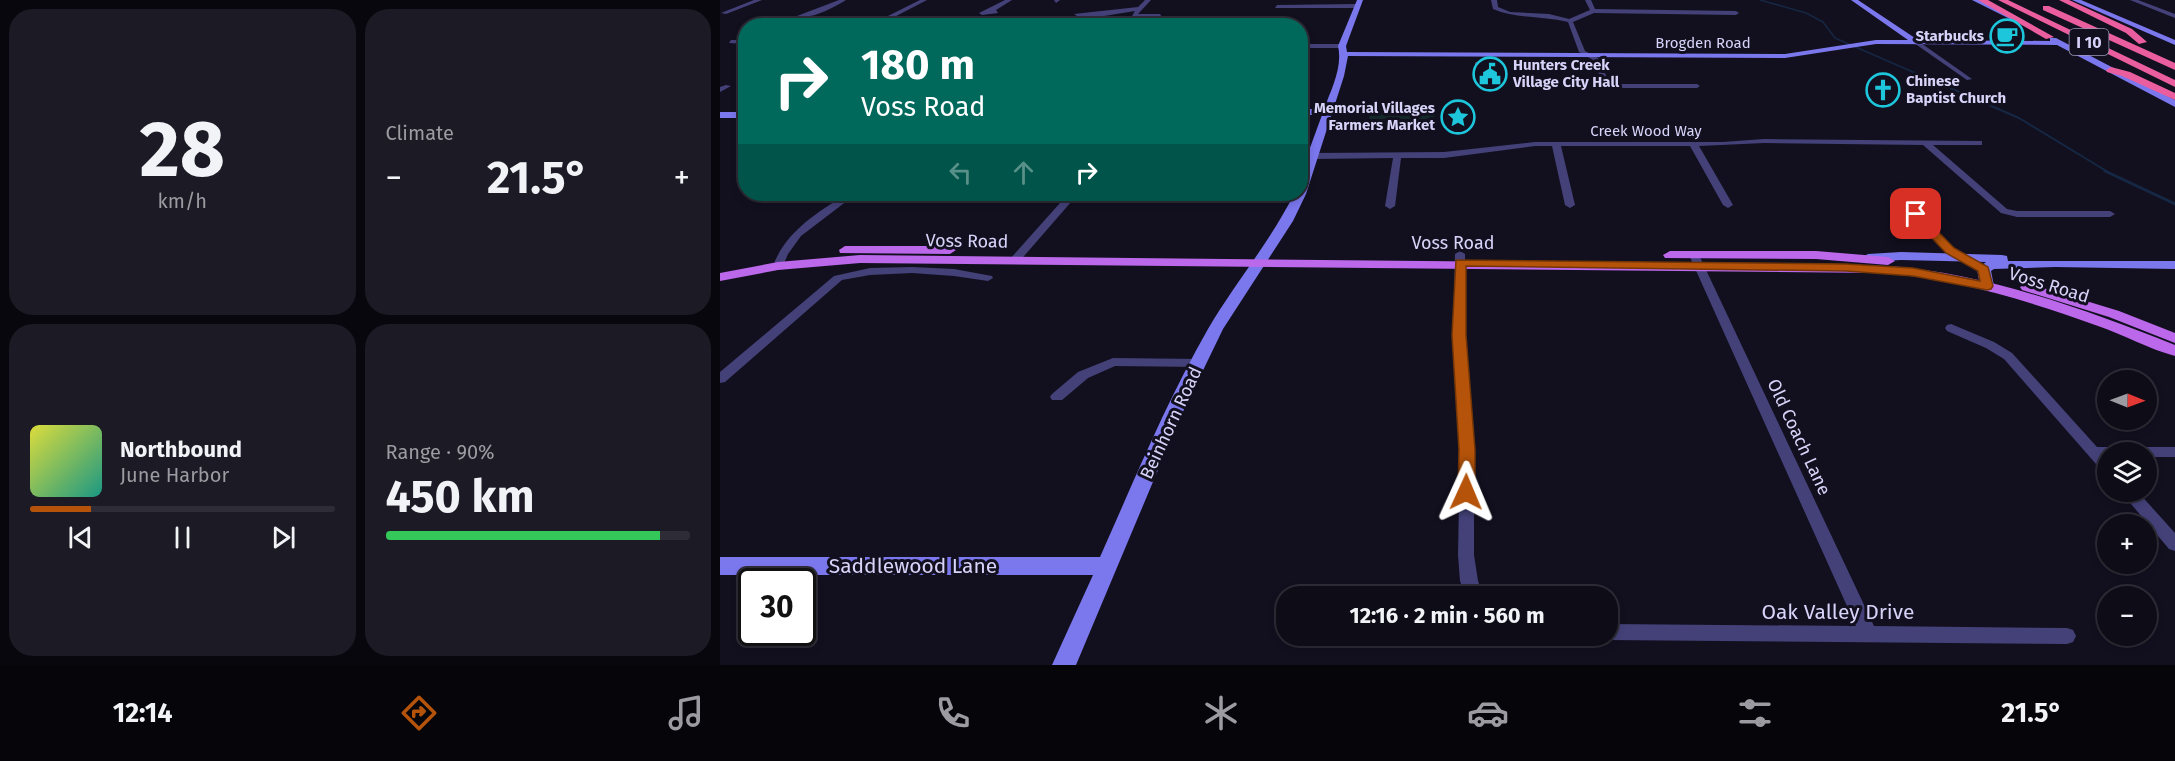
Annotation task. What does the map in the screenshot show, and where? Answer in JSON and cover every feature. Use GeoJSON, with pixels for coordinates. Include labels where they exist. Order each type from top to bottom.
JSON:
{"type":"FeatureCollection","features":[{"type":"Feature","properties":{"kind":"highway"},"geometry":{"type":"LineString","coordinates":[[1982,0],[2049,38]]}},
{"type":"Feature","properties":{"kind":"highway","name":"I 10"},"geometry":{"type":"LineString","coordinates":[[2002,0],[2175,84]]}},
{"type":"Feature","properties":{"kind":"highway"},"geometry":{"type":"LineString","coordinates":[[2020,0],[2175,73]]}},
{"type":"Feature","properties":{"kind":"highway","name":"I 10"},"geometry":{"type":"LineString","coordinates":[[2048,0],[2175,56]]}},
{"type":"Feature","properties":{"kind":"highway"},"geometry":{"type":"LineString","coordinates":[[2063,0],[2129,31],[2142,42]]}},
{"type":"Feature","properties":{"kind":"highway"},"geometry":{"type":"LineString","coordinates":[[2038,4],[2175,67]]}},
{"type":"Feature","properties":{"kind":"highway"},"geometry":{"type":"LineString","coordinates":[[2111,70],[2126,74],[2175,97]]}},
{"type":"Feature","properties":{"kind":"main road","name":"Voss Road"},"geometry":{"type":"LineString","coordinates":[[1696,260],[1816,255],[1869,258],[1985,277],[2066,298],[2175,338]]}},
{"type":"Feature","properties":{"kind":"main road","name":"Voss Road"},"geometry":{"type":"LineString","coordinates":[[720,268],[779,261],[1018,256],[1696,260],[1846,267],[1985,277],[2175,351]]}},
{"type":"Feature","properties":{"kind":"main road","name":"Voss Road"},"geometry":{"type":"LineString","coordinates":[[720,277],[779,261]]}},
{"type":"Feature","properties":{"kind":"street"},"geometry":{"type":"LineString","coordinates":[[721,14],[759,0]]}},
{"type":"Feature","properties":{"kind":"street"},"geometry":{"type":"LineString","coordinates":[[811,14],[843,0]]}},
{"type":"Feature","properties":{"kind":"street"},"geometry":{"type":"LineString","coordinates":[[888,18],[924,0]]}},
{"type":"Feature","properties":{"kind":"street"},"geometry":{"type":"LineString","coordinates":[[991,10],[1010,0]]}},
{"type":"Feature","properties":{"kind":"street"},"geometry":{"type":"LineString","coordinates":[[1148,0],[1134,15],[1160,16]]}},
{"type":"Feature","properties":{"kind":"street"},"geometry":{"type":"LineString","coordinates":[[1494,0],[1495,9],[1502,12],[1549,16],[1570,21],[1593,11],[1736,14]]}},
{"type":"Feature","properties":{"kind":"street"},"geometry":{"type":"LineString","coordinates":[[1588,0],[1593,11]]}},
{"type":"Feature","properties":{"kind":"street"},"geometry":{"type":"LineString","coordinates":[[1854,0],[1969,79]]}},
{"type":"Feature","properties":{"kind":"street"},"geometry":{"type":"LineString","coordinates":[[1975,0],[2175,104]]}},
{"type":"Feature","properties":{"kind":"street"},"geometry":{"type":"LineString","coordinates":[[2075,0],[2175,43]]}},
{"type":"Feature","properties":{"kind":"street"},"geometry":{"type":"LineString","coordinates":[[2133,0],[2175,16]]}},
{"type":"Feature","properties":{"kind":"street"},"geometry":{"type":"LineString","coordinates":[[1277,7],[1358,3]]}},
{"type":"Feature","properties":{"kind":"street","name":"Beinhorn Road"},"geometry":{"type":"LineString","coordinates":[[1308,172],[1328,112],[1343,50],[1358,3]]}},
{"type":"Feature","properties":{"kind":"street"},"geometry":{"type":"LineString","coordinates":[[1077,14],[1104,14],[1138,9]]}},
{"type":"Feature","properties":{"kind":"street"},"geometry":{"type":"LineString","coordinates":[[1570,21],[1582,52],[1596,59],[1607,86],[1697,86]]}},
{"type":"Feature","properties":{"kind":"street"},"geometry":{"type":"LineString","coordinates":[[732,42],[738,42]]}},
{"type":"Feature","properties":{"kind":"street","name":"Brogden Road"},"geometry":{"type":"LineString","coordinates":[[1343,50],[1785,56],[1860,44],[2060,43]]}},
{"type":"Feature","properties":{"kind":"street"},"geometry":{"type":"LineString","coordinates":[[1308,47],[1343,50]]}},
{"type":"Feature","properties":{"kind":"street"},"geometry":{"type":"LineString","coordinates":[[720,90],[728,86]]}},
{"type":"Feature","properties":{"kind":"street"},"geometry":{"type":"LineString","coordinates":[[1308,112],[1328,112]]}},
{"type":"Feature","properties":{"kind":"street"},"geometry":{"type":"LineString","coordinates":[[720,115],[738,115]]}},
{"type":"Feature","properties":{"kind":"street","name":"Creek Wood Way"},"geometry":{"type":"LineString","coordinates":[[1314,156],[1444,155],[1535,144],[1693,144],[1764,141],[1979,143]]}},
{"type":"Feature","properties":{"kind":"street"},"geometry":{"type":"LineString","coordinates":[[1926,143],[2004,211],[2017,214],[2110,214]]}},
{"type":"Feature","properties":{"kind":"street"},"geometry":{"type":"LineString","coordinates":[[1556,144],[1570,205]]}},
{"type":"Feature","properties":{"kind":"street"},"geometry":{"type":"LineString","coordinates":[[1693,144],[1728,205]]}},
{"type":"Feature","properties":{"kind":"street"},"geometry":{"type":"LineString","coordinates":[[1390,206],[1397,156]]}},
{"type":"Feature","properties":{"kind":"street"},"geometry":{"type":"LineString","coordinates":[[779,261],[793,237],[842,201]]}},
{"type":"Feature","properties":{"kind":"street"},"geometry":{"type":"LineString","coordinates":[[1018,256],[1068,201]]}},
{"type":"Feature","properties":{"kind":"street","name":"Beinhorn Road"},"geometry":{"type":"LineString","coordinates":[[1064,665],[1170,420],[1216,329],[1287,221],[1296,201]]}},
{"type":"Feature","properties":{"kind":"street"},"geometry":{"type":"LineString","coordinates":[[1901,207],[1916,214],[1950,251],[1985,277],[1991,265],[2005,264],[2175,265]]}},
{"type":"Feature","properties":{"kind":"street"},"geometry":{"type":"LineString","coordinates":[[1869,258],[1960,257],[2055,263]]}},
{"type":"Feature","properties":{"kind":"street"},"geometry":{"type":"LineString","coordinates":[[1460,258],[1459,335],[1467,450],[1466,555],[1471,586]]}},
{"type":"Feature","properties":{"kind":"street","name":"Old Coach Lane"},"geometry":{"type":"LineString","coordinates":[[1696,260],[1869,634]]}},
{"type":"Feature","properties":{"kind":"street"},"geometry":{"type":"LineString","coordinates":[[720,379],[838,278],[874,271],[954,272],[988,278]]}},
{"type":"Feature","properties":{"kind":"street"},"geometry":{"type":"LineString","coordinates":[[1951,328],[1990,345],[2008,356],[2097,456]]}},
{"type":"Feature","properties":{"kind":"street"},"geometry":{"type":"LineString","coordinates":[[1057,397],[1083,375],[1113,362],[1199,363]]}},
{"type":"Feature","properties":{"kind":"street"},"geometry":{"type":"LineString","coordinates":[[2093,452],[2175,452]]}},
{"type":"Feature","properties":{"kind":"street"},"geometry":{"type":"LineString","coordinates":[[2138,502],[2175,544]]}},
{"type":"Feature","properties":{"kind":"street","name":"Saddlewood Lane"},"geometry":{"type":"LineString","coordinates":[[720,566],[1106,566]]}},
{"type":"Feature","properties":{"kind":"street","name":"Oak Valley Drive"},"geometry":{"type":"LineString","coordinates":[[1618,632],[2067,636]]}},
{"type":"Feature","properties":{"kind":"green space"},"geometry":{"type":"Polygon","coordinates":[[[1371,109],[1435,109],[1434,119],[1369,119],[1371,109]]]}},
{"type":"Feature","properties":{"kind":"building"},"geometry":{"type":"Polygon","coordinates":[[[1476,63],[1498,63],[1499,73],[1476,73],[1476,63]]]}},
{"type":"Feature","properties":{"kind":"waterway"},"geometry":{"type":"LineString","coordinates":[[1760,0],[1806,13],[1823,22],[1835,38],[1922,76]]}},
{"type":"Feature","properties":{"kind":"waterway"},"geometry":{"type":"LineString","coordinates":[[1918,74],[2019,118],[2108,172]]}},
{"type":"Feature","properties":{"kind":"waterway"},"geometry":{"type":"LineString","coordinates":[[2105,171],[2175,204]]}},
{"type":"Feature","properties":{"kind":"place","name":"Starbucks"},"geometry":{"type":"Point","coordinates":[2007,36]}},
{"type":"Feature","properties":{"kind":"place","name":"Hunters Creek Village City Hall"},"geometry":{"type":"Point","coordinates":[1490,74]}},
{"type":"Feature","properties":{"kind":"place","name":"Chinese Baptist Church"},"geometry":{"type":"Point","coordinates":[1883,90]}},
{"type":"Feature","properties":{"kind":"place","name":"Memorial Villages Farmers Market"},"geometry":{"type":"Point","coordinates":[1458,117]}},
{"type":"Feature","properties":{"kind":"route"},"geometry":{"type":"LineString","coordinates":[[1466,492],[1467,450],[1459,335],[1460,263],[1846,267],[1913,272],[1987,286],[1984,269],[1950,251],[1916,214]]}}]}
